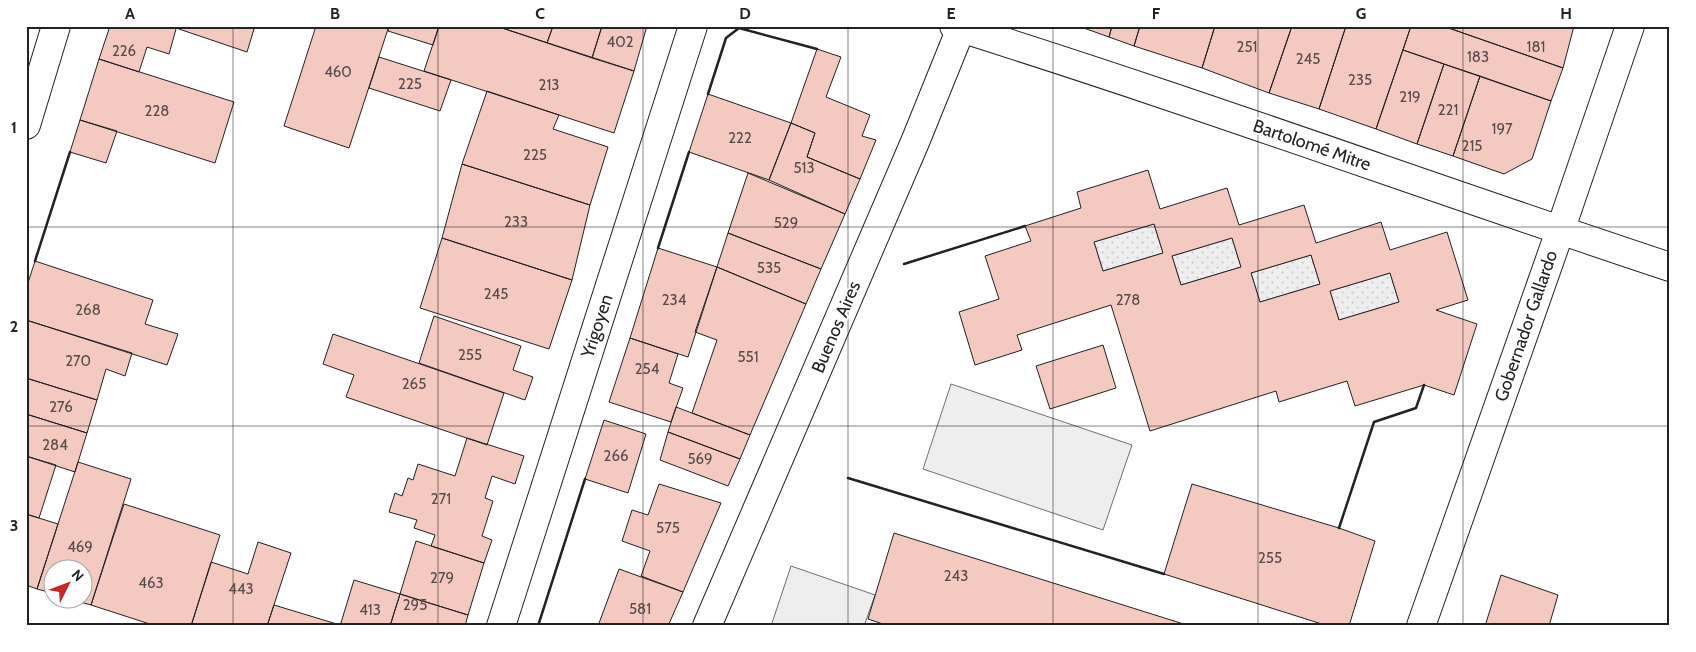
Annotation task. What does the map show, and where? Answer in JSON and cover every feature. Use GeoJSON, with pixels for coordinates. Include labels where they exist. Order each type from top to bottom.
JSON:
{"type":"FeatureCollection","features":[{"type":"Feature","properties":{"kind":"street"},"geometry":{"type":"LineString","coordinates":[[26,125],[56,26]]}},
{"type":"Feature","properties":{"kind":"street","name":"Yrigoyen"},"geometry":{"type":"LineString","coordinates":[[500,626],[693,26]]}},
{"type":"Feature","properties":{"kind":"street","name":"Gobernador Gallardo"},"geometry":{"type":"LineString","coordinates":[[1420,626],[1560,231],[1630,26]]}},
{"type":"Feature","properties":{"kind":"street","name":"Bartolomé Mitre"},"geometry":{"type":"LineString","coordinates":[[959,27],[1079,65],[1560,231],[1670,266]]}},
{"type":"Feature","properties":{"kind":"street","name":"Buenos Aires"},"geometry":{"type":"LineString","coordinates":[[707,626],[916,142],[959,27]]}},
{"type":"Feature","properties":{"kind":"shaded area"},"geometry":{"type":"Polygon","coordinates":[[[1154,224],[1163,253],[1103,271],[1094,242],[1154,224]]]}},
{"type":"Feature","properties":{"kind":"shaded area"},"geometry":{"type":"Polygon","coordinates":[[[1232,238],[1241,267],[1181,285],[1172,256],[1232,238]]]}},
{"type":"Feature","properties":{"kind":"shaded area"},"geometry":{"type":"Polygon","coordinates":[[[1311,255],[1320,284],[1260,302],[1251,273],[1311,255]]]}},
{"type":"Feature","properties":{"kind":"shaded area"},"geometry":{"type":"Polygon","coordinates":[[[1390,273],[1399,302],[1339,320],[1330,291],[1390,273]]]}},
{"type":"Feature","properties":{"kind":"shaded area"},"geometry":{"type":"Polygon","coordinates":[[[951,384],[1132,445],[1103,530],[923,469],[951,384]]]}},
{"type":"Feature","properties":{"kind":"shaded area"},"geometry":{"type":"Polygon","coordinates":[[[791,566],[875,595],[864,626],[771,626],[791,566]]]}},
{"type":"Feature","properties":{"kind":"building"},"geometry":{"type":"Polygon","coordinates":[[[110,26],[170,26],[176,29],[169,54],[147,47],[139,72],[99,59],[110,26]]]}},
{"type":"Feature","properties":{"kind":"building"},"geometry":{"type":"Polygon","coordinates":[[[170,26],[246,26],[254,29],[247,52],[170,26]]]}},
{"type":"Feature","properties":{"kind":"building"},"geometry":{"type":"Polygon","coordinates":[[[316,26],[389,26],[349,148],[284,126],[316,26]]]}},
{"type":"Feature","properties":{"kind":"building"},"geometry":{"type":"Polygon","coordinates":[[[389,26],[439,26],[433,45],[388,31],[389,26]]]}},
{"type":"Feature","properties":{"kind":"building"},"geometry":{"type":"Polygon","coordinates":[[[439,26],[496,26],[634,71],[614,133],[424,71],[439,26]]]}},
{"type":"Feature","properties":{"kind":"building"},"geometry":{"type":"Polygon","coordinates":[[[496,26],[553,26],[547,43],[496,26]]]}},
{"type":"Feature","properties":{"kind":"building"},"geometry":{"type":"Polygon","coordinates":[[[553,26],[602,26],[592,58],[547,43],[553,26]]]}},
{"type":"Feature","properties":{"kind":"building"},"geometry":{"type":"Polygon","coordinates":[[[602,26],[647,26],[634,71],[592,58],[602,26]]]}},
{"type":"Feature","properties":{"kind":"building"},"geometry":{"type":"Polygon","coordinates":[[[1078,26],[1112,26],[1109,37],[1078,26]]]}},
{"type":"Feature","properties":{"kind":"building"},"geometry":{"type":"Polygon","coordinates":[[[1112,26],[1140,26],[1134,46],[1109,37],[1112,26]]]}},
{"type":"Feature","properties":{"kind":"building"},"geometry":{"type":"Polygon","coordinates":[[[1140,26],[1215,26],[1202,68],[1134,46],[1140,26]]]}},
{"type":"Feature","properties":{"kind":"building"},"geometry":{"type":"Polygon","coordinates":[[[1215,26],[1292,26],[1269,93],[1202,68],[1215,26]]]}},
{"type":"Feature","properties":{"kind":"building"},"geometry":{"type":"Polygon","coordinates":[[[1292,26],[1346,26],[1319,109],[1269,93],[1292,26]]]}},
{"type":"Feature","properties":{"kind":"building"},"geometry":{"type":"Polygon","coordinates":[[[1346,26],[1411,26],[1376,129],[1319,109],[1346,26]]]}},
{"type":"Feature","properties":{"kind":"building"},"geometry":{"type":"Polygon","coordinates":[[[1411,26],[1443,26],[1563,68],[1551,101],[1403,50],[1411,26]]]}},
{"type":"Feature","properties":{"kind":"building"},"geometry":{"type":"Polygon","coordinates":[[[1443,26],[1574,26],[1563,68],[1443,26]]]}},
{"type":"Feature","properties":{"kind":"building"},"geometry":{"type":"Polygon","coordinates":[[[817,49],[841,57],[826,97],[870,115],[862,136],[876,140],[860,179],[807,157],[815,133],[791,123],[817,49]]]}},
{"type":"Feature","properties":{"kind":"building"},"geometry":{"type":"Polygon","coordinates":[[[1403,50],[1444,64],[1417,144],[1376,129],[1403,50]]]}},
{"type":"Feature","properties":{"kind":"building"},"geometry":{"type":"Polygon","coordinates":[[[379,57],[451,80],[440,111],[369,88],[379,57]]]}},
{"type":"Feature","properties":{"kind":"building"},"geometry":{"type":"Polygon","coordinates":[[[99,59],[234,102],[215,163],[80,120],[99,59]]]}},
{"type":"Feature","properties":{"kind":"building"},"geometry":{"type":"Polygon","coordinates":[[[1444,64],[1480,76],[1453,156],[1417,144],[1444,64]]]}},
{"type":"Feature","properties":{"kind":"building"},"geometry":{"type":"Polygon","coordinates":[[[1480,76],[1551,101],[1532,159],[1504,174],[1453,156],[1480,76]]]}},
{"type":"Feature","properties":{"kind":"building"},"geometry":{"type":"Polygon","coordinates":[[[487,91],[559,115],[553,129],[608,147],[590,205],[462,164],[487,91]]]}},
{"type":"Feature","properties":{"kind":"building"},"geometry":{"type":"Polygon","coordinates":[[[708,94],[791,123],[769,180],[689,152],[708,94]]]}},
{"type":"Feature","properties":{"kind":"building"},"geometry":{"type":"Polygon","coordinates":[[[80,120],[117,131],[106,163],[70,152],[80,120]]]}},
{"type":"Feature","properties":{"kind":"building"},"geometry":{"type":"Polygon","coordinates":[[[791,123],[815,133],[807,157],[860,179],[845,214],[769,180],[791,123]]]}},
{"type":"Feature","properties":{"kind":"building"},"geometry":{"type":"Polygon","coordinates":[[[462,164],[590,205],[572,280],[442,238],[462,164]]]}},
{"type":"Feature","properties":{"kind":"building"},"geometry":{"type":"Polygon","coordinates":[[[1148,170],[1160,209],[1227,188],[1239,225],[1304,205],[1316,243],[1381,222],[1390,250],[1447,232],[1468,300],[1436,310],[1477,324],[1454,395],[1424,385],[1355,406],[1347,381],[1279,402],[1276,391],[1150,431],[1111,305],[1017,335],[1022,350],[975,365],[959,312],[999,299],[985,256],[1031,241],[1025,226],[1081,208],[1077,192],[1148,170]],[[1154,224],[1094,242],[1103,271],[1163,253],[1154,224]],[[1232,238],[1172,256],[1181,285],[1241,267],[1232,238]],[[1311,255],[1251,273],[1260,302],[1320,284],[1311,255]],[[1390,273],[1330,291],[1339,320],[1399,302],[1390,273]]]}},
{"type":"Feature","properties":{"kind":"building"},"geometry":{"type":"Polygon","coordinates":[[[748,173],[845,214],[821,269],[728,233],[748,173]]]}},
{"type":"Feature","properties":{"kind":"building"},"geometry":{"type":"Polygon","coordinates":[[[728,233],[821,269],[806,304],[717,267],[728,233]]]}},
{"type":"Feature","properties":{"kind":"building"},"geometry":{"type":"Polygon","coordinates":[[[442,238],[572,280],[549,349],[420,308],[442,238]]]}},
{"type":"Feature","properties":{"kind":"building"},"geometry":{"type":"Polygon","coordinates":[[[658,248],[717,267],[688,357],[630,338],[658,248]]]}},
{"type":"Feature","properties":{"kind":"building"},"geometry":{"type":"Polygon","coordinates":[[[35,261],[153,300],[145,324],[178,334],[167,365],[26,320],[26,289],[35,261]]]}},
{"type":"Feature","properties":{"kind":"building"},"geometry":{"type":"Polygon","coordinates":[[[717,267],[806,304],[750,435],[692,413],[717,340],[695,332],[717,267]]]}},
{"type":"Feature","properties":{"kind":"building"},"geometry":{"type":"Polygon","coordinates":[[[434,316],[521,346],[513,370],[533,377],[525,400],[419,363],[434,316]]]}},
{"type":"Feature","properties":{"kind":"building"},"geometry":{"type":"Polygon","coordinates":[[[26,320],[132,353],[125,376],[106,369],[97,400],[26,378],[26,320]]]}},
{"type":"Feature","properties":{"kind":"building"},"geometry":{"type":"Polygon","coordinates":[[[333,334],[504,393],[487,445],[346,397],[354,375],[323,364],[333,334]]]}},
{"type":"Feature","properties":{"kind":"building"},"geometry":{"type":"Polygon","coordinates":[[[630,338],[678,354],[669,383],[683,388],[671,422],[609,402],[630,338]]]}},
{"type":"Feature","properties":{"kind":"building"},"geometry":{"type":"Polygon","coordinates":[[[1103,345],[1116,388],[1050,409],[1036,366],[1103,345]]]}},
{"type":"Feature","properties":{"kind":"building"},"geometry":{"type":"Polygon","coordinates":[[[26,378],[97,400],[87,433],[26,414],[26,378]]]}},
{"type":"Feature","properties":{"kind":"building"},"geometry":{"type":"Polygon","coordinates":[[[676,407],[750,435],[740,459],[668,432],[676,407]]]}},
{"type":"Feature","properties":{"kind":"building"},"geometry":{"type":"Polygon","coordinates":[[[26,414],[87,433],[75,472],[26,456],[26,414]]]}},
{"type":"Feature","properties":{"kind":"building"},"geometry":{"type":"Polygon","coordinates":[[[604,420],[646,434],[628,493],[585,479],[604,420]]]}},
{"type":"Feature","properties":{"kind":"building"},"geometry":{"type":"Polygon","coordinates":[[[668,432],[740,459],[728,486],[660,460],[668,432]]]}},
{"type":"Feature","properties":{"kind":"building"},"geometry":{"type":"Polygon","coordinates":[[[467,438],[524,456],[515,484],[492,476],[485,498],[493,501],[482,536],[492,540],[484,563],[431,546],[435,535],[414,528],[417,520],[389,512],[395,493],[402,496],[408,478],[413,480],[418,464],[455,476],[467,438]]]}},
{"type":"Feature","properties":{"kind":"building"},"geometry":{"type":"Polygon","coordinates":[[[26,456],[56,465],[39,518],[26,514],[26,456]]]}},
{"type":"Feature","properties":{"kind":"building"},"geometry":{"type":"Polygon","coordinates":[[[78,462],[131,479],[92,602],[92,560],[46,560],[78,462]]]}},
{"type":"Feature","properties":{"kind":"building"},"geometry":{"type":"Polygon","coordinates":[[[659,484],[721,503],[683,592],[641,576],[650,551],[622,541],[632,510],[648,515],[659,484]]]}},
{"type":"Feature","properties":{"kind":"building"},"geometry":{"type":"Polygon","coordinates":[[[1192,484],[1339,528],[1375,541],[1349,626],[1328,626],[1164,574],[1192,484]]]}},
{"type":"Feature","properties":{"kind":"building"},"geometry":{"type":"Polygon","coordinates":[[[124,504],[220,535],[191,626],[156,626],[92,605],[124,504]]]}},
{"type":"Feature","properties":{"kind":"building"},"geometry":{"type":"Polygon","coordinates":[[[26,514],[58,524],[46,560],[42,560],[42,574],[37,589],[26,585],[26,514]]]}},
{"type":"Feature","properties":{"kind":"building"},"geometry":{"type":"Polygon","coordinates":[[[894,533],[1190,626],[889,626],[868,619],[894,533]]]}},
{"type":"Feature","properties":{"kind":"building"},"geometry":{"type":"Polygon","coordinates":[[[416,541],[484,563],[468,615],[400,594],[416,541]]]}},
{"type":"Feature","properties":{"kind":"building"},"geometry":{"type":"Polygon","coordinates":[[[258,542],[291,553],[267,626],[191,626],[211,562],[248,574],[258,542]]]}},
{"type":"Feature","properties":{"kind":"building"},"geometry":{"type":"Polygon","coordinates":[[[619,569],[683,592],[668,626],[598,626],[619,569]]]}},
{"type":"Feature","properties":{"kind":"building"},"geometry":{"type":"Polygon","coordinates":[[[42,574],[42,590],[37,589],[42,574]]]}},
{"type":"Feature","properties":{"kind":"building"},"geometry":{"type":"Polygon","coordinates":[[[1501,575],[1558,595],[1549,626],[1485,626],[1501,575]]]}},
{"type":"Feature","properties":{"kind":"building"},"geometry":{"type":"Polygon","coordinates":[[[354,580],[400,594],[390,626],[340,626],[354,580]]]}},
{"type":"Feature","properties":{"kind":"building"},"geometry":{"type":"Polygon","coordinates":[[[400,594],[468,615],[465,626],[390,626],[400,594]]]}},
{"type":"Feature","properties":{"kind":"building"},"geometry":{"type":"Polygon","coordinates":[[[274,605],[340,625],[340,626],[267,626],[274,605]]]}},
{"type":"Feature","properties":{"kind":"wall"},"geometry":{"type":"LineString","coordinates":[[708,94],[726,38],[739,28],[817,49]]}},
{"type":"Feature","properties":{"kind":"wall"},"geometry":{"type":"LineString","coordinates":[[35,261],[70,152]]}},
{"type":"Feature","properties":{"kind":"wall"},"geometry":{"type":"LineString","coordinates":[[658,248],[689,152]]}},
{"type":"Feature","properties":{"kind":"wall"},"geometry":{"type":"LineString","coordinates":[[904,264],[1025,226]]}},
{"type":"Feature","properties":{"kind":"wall"},"geometry":{"type":"LineString","coordinates":[[1339,528],[1374,422],[1416,408],[1424,385]]}},
{"type":"Feature","properties":{"kind":"wall"},"geometry":{"type":"LineString","coordinates":[[848,478],[1164,574]]}},
{"type":"Feature","properties":{"kind":"wall"},"geometry":{"type":"LineString","coordinates":[[538,626],[585,479]]}}]}
